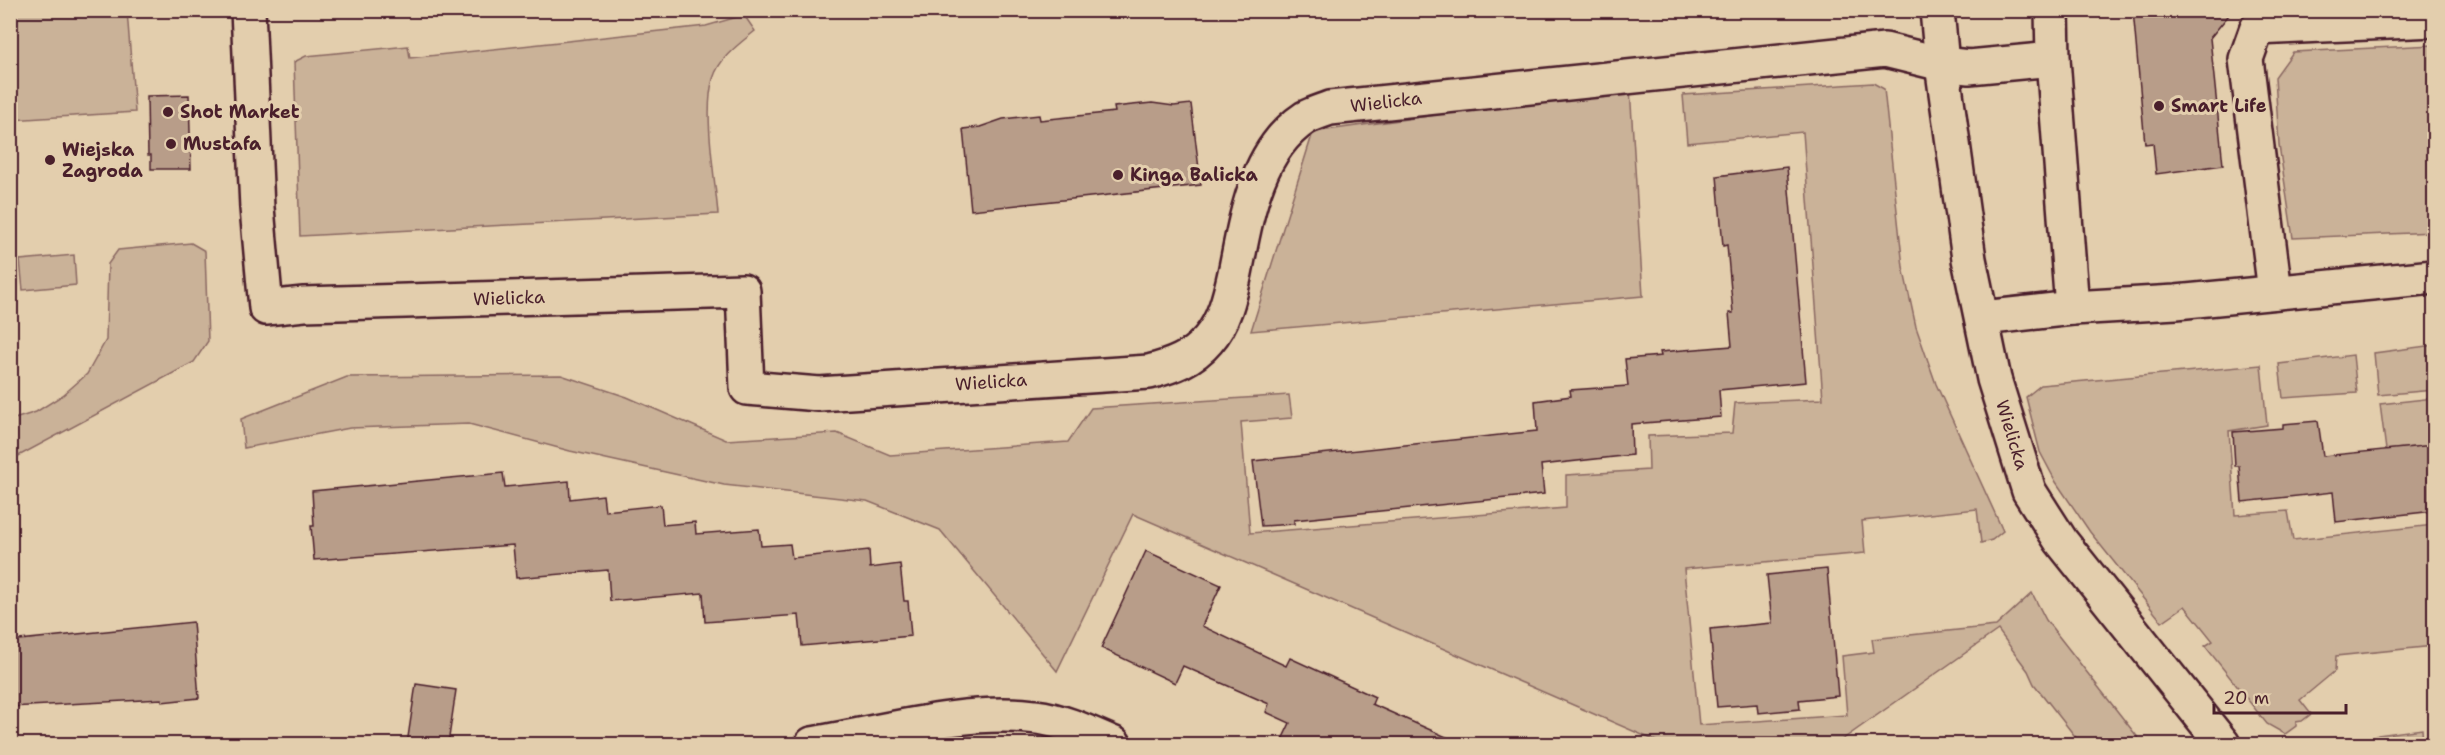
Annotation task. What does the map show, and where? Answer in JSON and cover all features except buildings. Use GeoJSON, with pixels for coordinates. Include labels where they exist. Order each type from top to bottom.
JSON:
{"type":"FeatureCollection","features":[{"type":"Feature","properties":{"kind":"street","name":"Wielicka"},"geometry":{"type":"LineString","coordinates":[[248,10],[257,208],[266,308],[316,304],[743,291],[747,388],[819,394],[1149,372],[1178,364],[1209,340],[1222,318],[1231,291],[1253,196],[1266,163],[1285,134],[1306,117],[1330,108],[1885,50],[1942,64],[1969,67],[2053,59]]}},
{"type":"Feature","properties":{"kind":"street","name":"Wielicka"},"geometry":{"type":"LineString","coordinates":[[1937,10],[1942,64],[1969,259],[1994,379],[2029,492],[2061,541],[2223,744]]}},
{"type":"Feature","properties":{"kind":"street"},"geometry":{"type":"LineString","coordinates":[[2052,10],[2053,59],[2072,308]]}},
{"type":"Feature","properties":{"kind":"street"},"geometry":{"type":"LineString","coordinates":[[2275,292],[2246,59],[2257,28],[2434,20]]}},
{"type":"Feature","properties":{"kind":"street"},"geometry":{"type":"LineString","coordinates":[[1983,318],[2072,308],[2176,302],[2434,277]]}},
{"type":"Feature","properties":{"kind":"street"},"geometry":{"type":"LineString","coordinates":[[812,744],[975,714],[1038,717],[1090,733],[1114,744]]}},
{"type":"Feature","properties":{"kind":"shaded area"},"geometry":{"type":"Polygon","coordinates":[[[11,10],[127,11],[135,112],[11,120],[11,10]]]}},
{"type":"Feature","properties":{"kind":"shaded area"},"geometry":{"type":"Polygon","coordinates":[[[744,15],[755,31],[730,52],[720,64],[710,93],[709,126],[718,214],[300,236],[294,62],[306,56],[408,46],[410,58],[706,26],[744,15]]]}},
{"type":"Feature","properties":{"kind":"shaded area"},"geometry":{"type":"Polygon","coordinates":[[[2434,45],[2434,232],[2293,238],[2279,145],[2275,77],[2293,52],[2434,45]]]}},
{"type":"Feature","properties":{"kind":"shaded area"},"geometry":{"type":"Polygon","coordinates":[[[1873,83],[1884,89],[1903,267],[1916,327],[1936,384],[2003,531],[1992,540],[1981,543],[1977,509],[1862,521],[1865,553],[1684,569],[1699,725],[1847,715],[1842,656],[1874,652],[1872,639],[1996,626],[2032,593],[2046,620],[2143,744],[2081,744],[2034,684],[2028,671],[1998,630],[1836,744],[1663,744],[1133,514],[1057,671],[940,530],[867,501],[724,485],[570,451],[469,424],[350,428],[244,448],[241,419],[347,377],[561,375],[627,397],[726,440],[837,433],[890,455],[1068,442],[1091,408],[1289,395],[1292,418],[1241,422],[1250,533],[1566,508],[1566,475],[1649,470],[1648,436],[1732,433],[1735,403],[1823,399],[1803,132],[1687,143],[1683,95],[1873,83]]]}},
{"type":"Feature","properties":{"kind":"shaded area"},"geometry":{"type":"Polygon","coordinates":[[[1630,88],[1643,296],[1251,331],[1313,132],[1630,88]]]}},
{"type":"Feature","properties":{"kind":"shaded area"},"geometry":{"type":"Polygon","coordinates":[[[191,243],[205,251],[208,341],[194,362],[11,460],[11,420],[36,412],[63,395],[87,374],[106,340],[108,264],[118,250],[191,243]]]}},
{"type":"Feature","properties":{"kind":"shaded area"},"geometry":{"type":"Polygon","coordinates":[[[74,255],[76,285],[23,290],[20,260],[74,255]]]}},
{"type":"Feature","properties":{"kind":"shaded area"},"geometry":{"type":"Polygon","coordinates":[[[2434,345],[2434,390],[2378,395],[2374,353],[2434,345]]]}},
{"type":"Feature","properties":{"kind":"shaded area"},"geometry":{"type":"Polygon","coordinates":[[[2353,355],[2357,393],[2283,398],[2279,364],[2353,355]]]}},
{"type":"Feature","properties":{"kind":"shaded area"},"geometry":{"type":"Polygon","coordinates":[[[2261,365],[2267,425],[2229,431],[2235,515],[2288,511],[2293,540],[2434,525],[2434,646],[2336,656],[2335,671],[2300,700],[2311,714],[2302,721],[2296,722],[2296,726],[2285,734],[2267,724],[2205,646],[2213,641],[2185,606],[2162,622],[2090,532],[2056,482],[2040,452],[2026,397],[2041,385],[2261,365]]]}},
{"type":"Feature","properties":{"kind":"shaded area"},"geometry":{"type":"Polygon","coordinates":[[[2434,398],[2434,445],[2386,450],[2380,404],[2434,398]]]}},
{"type":"Feature","properties":{"kind":"shaded area"},"geometry":{"type":"Polygon","coordinates":[[[2422,729],[2423,744],[2365,744],[2378,735],[2422,729]]]}},
{"type":"Feature","properties":{"kind":"place","name":"Smart Life"},"geometry":{"type":"Point","coordinates":[2159,106]}},
{"type":"Feature","properties":{"kind":"place","name":"Shot Market"},"geometry":{"type":"Point","coordinates":[168,112]}},
{"type":"Feature","properties":{"kind":"place","name":"Mustafa"},"geometry":{"type":"Point","coordinates":[171,144]}},
{"type":"Feature","properties":{"kind":"place","name":"Wiejska Zagroda"},"geometry":{"type":"Point","coordinates":[50,160]}},
{"type":"Feature","properties":{"kind":"place","name":"Kinga Balicka"},"geometry":{"type":"Point","coordinates":[1118,175]}}]}
